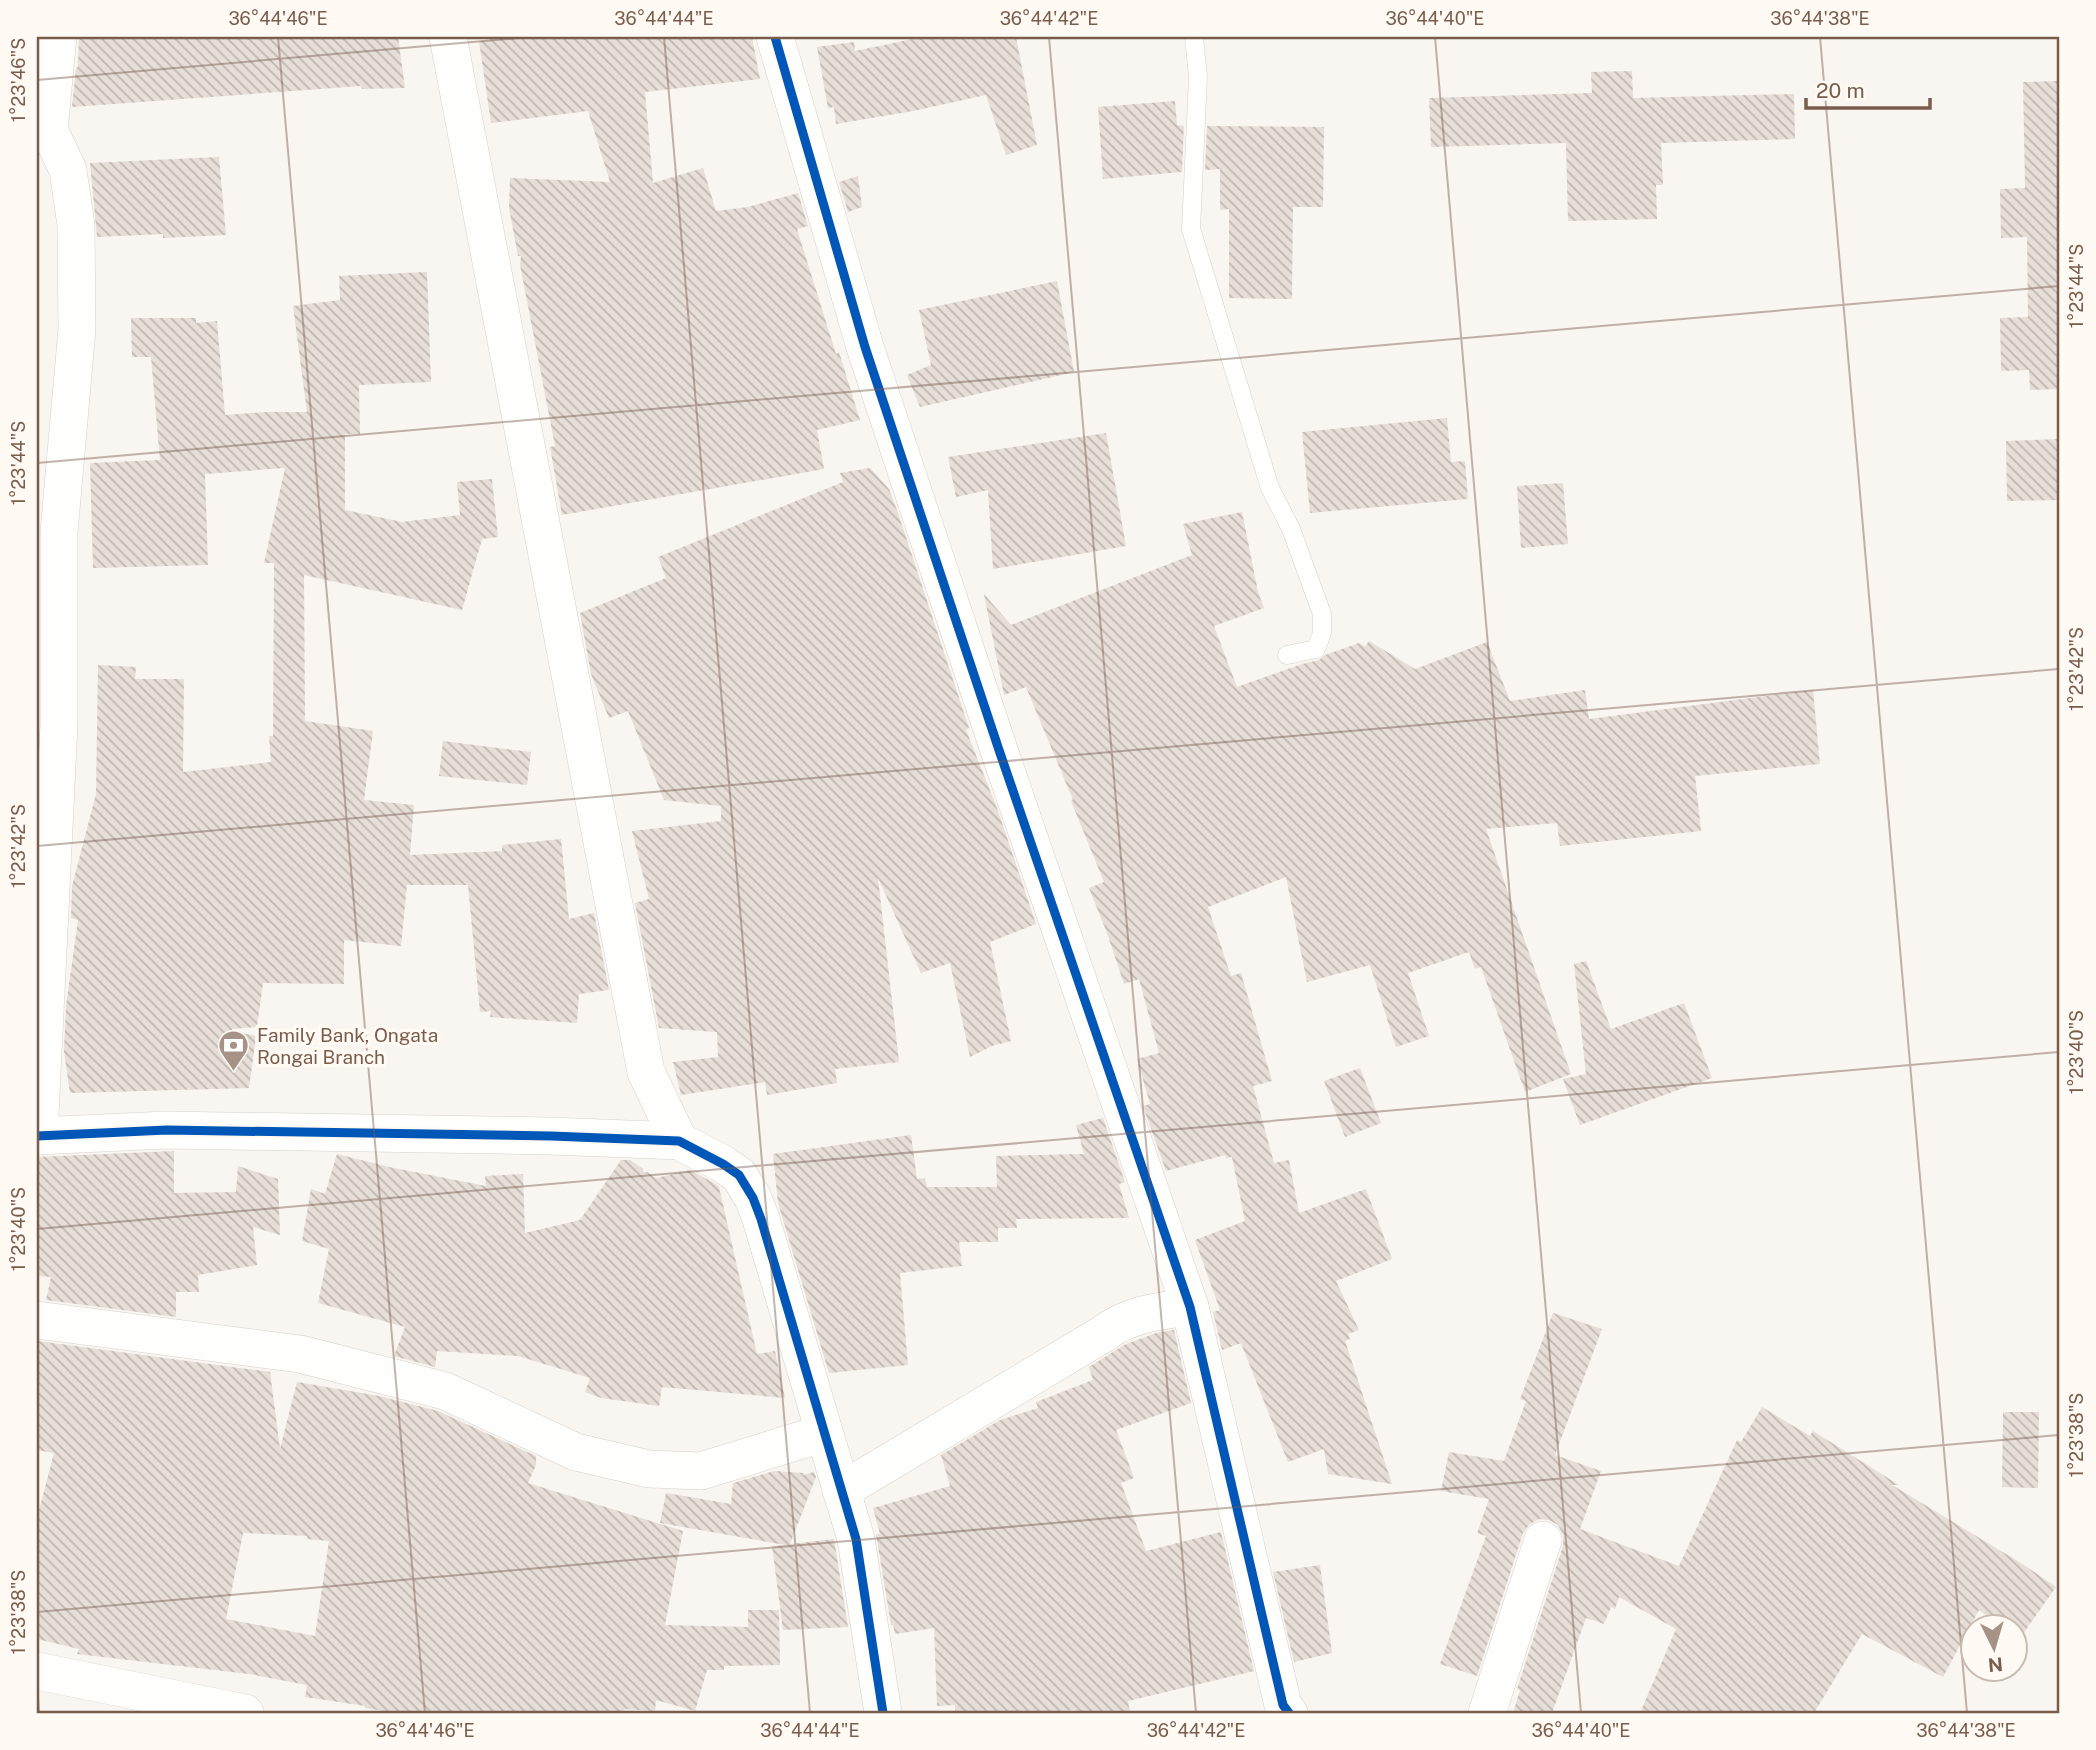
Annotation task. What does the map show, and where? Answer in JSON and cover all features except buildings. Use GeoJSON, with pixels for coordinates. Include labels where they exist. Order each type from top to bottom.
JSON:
{"type":"FeatureCollection","features":[{"type":"Feature","properties":{"kind":"street"},"geometry":{"type":"LineString","coordinates":[[58,37],[43,131],[68,170],[76,225],[77,330],[59,532],[59,725],[38,1136],[167,1130],[551,1136],[680,1141],[723,1164],[739,1175],[753,1198],[856,1539],[883,1713]]}},
{"type":"Feature","properties":{"kind":"street"},"geometry":{"type":"LineString","coordinates":[[448,37],[646,1072],[680,1141]]}},
{"type":"Feature","properties":{"kind":"street"},"geometry":{"type":"LineString","coordinates":[[775,37],[865,347],[1003,763],[1190,1307],[1283,1705],[1289,1713]]}},
{"type":"Feature","properties":{"kind":"street"},"geometry":{"type":"LineString","coordinates":[[841,1491],[1116,1324],[1145,1313],[1190,1307]]}},
{"type":"Feature","properties":{"kind":"street"},"geometry":{"type":"LineString","coordinates":[[37,1320],[300,1354],[445,1391],[576,1452],[649,1469],[701,1471],[824,1433]]}},
{"type":"Feature","properties":{"kind":"street"},"geometry":{"type":"LineString","coordinates":[[1487,1713],[1544,1540]]}},
{"type":"Feature","properties":{"kind":"street"},"geometry":{"type":"LineString","coordinates":[[37,1671],[245,1713]]}},
{"type":"Feature","properties":{"kind":"lane"},"geometry":{"type":"LineString","coordinates":[[1194,37],[1198,77],[1191,229],[1270,488],[1291,529],[1322,614],[1322,633],[1316,649],[1287,655]]}},
{"type":"Feature","properties":{"kind":"cycle path"},"geometry":{"type":"LineString","coordinates":[[775,37],[865,347],[999,750],[1190,1307],[1283,1705],[1289,1713]]}},
{"type":"Feature","properties":{"kind":"cycle path"},"geometry":{"type":"LineString","coordinates":[[37,1136],[167,1130],[551,1136],[679,1141],[723,1164],[739,1175],[753,1198],[761,1219],[856,1539],[883,1713]]}},
{"type":"Feature","properties":{"kind":"place","name":"Family Bank, Ongata Rongai Branch"},"geometry":{"type":"Point","coordinates":[234,1073]}}]}
